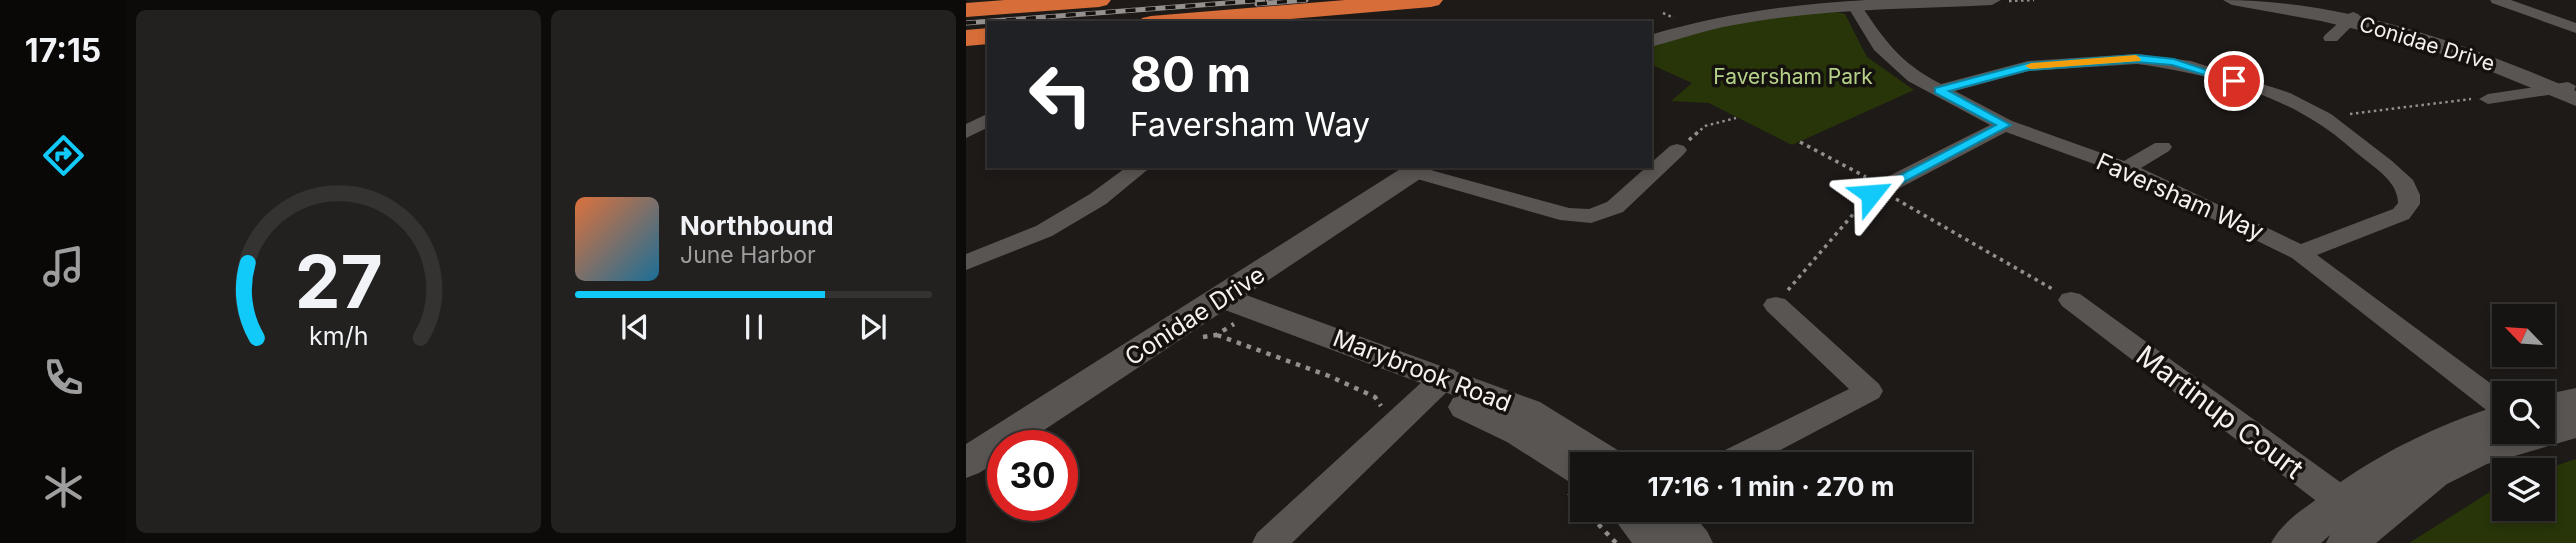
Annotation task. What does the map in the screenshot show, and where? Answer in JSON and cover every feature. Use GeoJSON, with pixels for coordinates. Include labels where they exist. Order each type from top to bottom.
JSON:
{"type":"FeatureCollection","features":[{"type":"Feature","properties":{"kind":"highway"},"geometry":{"type":"LineString","coordinates":[[966,10],[1099,0]]}},
{"type":"Feature","properties":{"kind":"highway"},"geometry":{"type":"LineString","coordinates":[[1175,21],[1431,0]]}},
{"type":"Feature","properties":{"kind":"highway"},"geometry":{"type":"LineString","coordinates":[[966,38],[987,36]]}},
{"type":"Feature","properties":{"kind":"street"},"geometry":{"type":"LineString","coordinates":[[1652,34],[1686,24],[1752,12],[1924,0]]}},
{"type":"Feature","properties":{"kind":"street"},"geometry":{"type":"LineString","coordinates":[[1652,40],[1727,20],[1786,11],[1853,5],[1992,0]]}},
{"type":"Feature","properties":{"kind":"street","name":"Conidae Drive"},"geometry":{"type":"LineString","coordinates":[[2232,0],[2259,1],[2350,19],[2486,60],[2568,92]]}},
{"type":"Feature","properties":{"kind":"street"},"geometry":{"type":"LineString","coordinates":[[2497,0],[2576,28]]}},
{"type":"Feature","properties":{"kind":"street","name":"Faversham Way"},"geometry":{"type":"LineString","coordinates":[[1853,5],[1880,47],[1914,77],[2005,125],[2126,169],[2300,253],[2492,399]]}},
{"type":"Feature","properties":{"kind":"street"},"geometry":{"type":"LineString","coordinates":[[2331,38],[2350,19]]}},
{"type":"Feature","properties":{"kind":"street"},"geometry":{"type":"LineString","coordinates":[[1939,90],[2028,66],[2155,60],[2185,65],[2284,97],[2324,118],[2385,164],[2405,185],[2409,195],[2409,204],[2401,214],[2300,253]]}},
{"type":"Feature","properties":{"kind":"street"},"geometry":{"type":"LineString","coordinates":[[2488,99],[2568,92]]}},
{"type":"Feature","properties":{"kind":"street"},"geometry":{"type":"LineString","coordinates":[[966,132],[987,121]]}},
{"type":"Feature","properties":{"kind":"street"},"geometry":{"type":"LineString","coordinates":[[1878,190],[2005,125]]}},
{"type":"Feature","properties":{"kind":"street"},"geometry":{"type":"LineString","coordinates":[[2126,169],[2162,147]]}},
{"type":"Feature","properties":{"kind":"street"},"geometry":{"type":"LineString","coordinates":[[1426,170],[1568,215],[1591,216],[1615,207],[1677,150]]}},
{"type":"Feature","properties":{"kind":"street"},"geometry":{"type":"LineString","coordinates":[[966,263],[1044,231],[1098,199],[1139,168]]}},
{"type":"Feature","properties":{"kind":"street","name":"Conidae Drive"},"geometry":{"type":"LineString","coordinates":[[1043,430],[1426,170]]}},
{"type":"Feature","properties":{"kind":"street","name":"Martinup Court"},"geometry":{"type":"LineString","coordinates":[[2071,300],[2340,501],[2359,532]]}},
{"type":"Feature","properties":{"kind":"street"},"geometry":{"type":"LineString","coordinates":[[1750,452],[1869,391],[1776,305]]}},
{"type":"Feature","properties":{"kind":"street","name":"Conidae Drive"},"geometry":{"type":"LineString","coordinates":[[966,463],[1222,306]]}},
{"type":"Feature","properties":{"kind":"street","name":"Marybrook Road"},"geometry":{"type":"LineString","coordinates":[[1222,306],[1436,384],[1527,411],[1591,452]]}},
{"type":"Feature","properties":{"kind":"street"},"geometry":{"type":"LineString","coordinates":[[1269,543],[1436,384]]}},
{"type":"Feature","properties":{"kind":"street","name":"Marybrook Road"},"geometry":{"type":"LineString","coordinates":[[1436,384],[1570,463]]}},
{"type":"Feature","properties":{"kind":"street"},"geometry":{"type":"LineString","coordinates":[[2555,411],[2576,401]]}},
{"type":"Feature","properties":{"kind":"street"},"geometry":{"type":"LineString","coordinates":[[2555,424],[2576,425]]}},
{"type":"Feature","properties":{"kind":"street"},"geometry":{"type":"LineString","coordinates":[[2292,543],[2340,501],[2409,456],[2451,435],[2492,429]]}},
{"type":"Feature","properties":{"kind":"street"},"geometry":{"type":"LineString","coordinates":[[2359,532],[2433,473],[2492,444]]}},
{"type":"Feature","properties":{"kind":"street"},"geometry":{"type":"LineString","coordinates":[[966,481],[987,468]]}},
{"type":"Feature","properties":{"kind":"street"},"geometry":{"type":"LineString","coordinates":[[1640,522],[1692,543]]}},
{"type":"Feature","properties":{"kind":"path"},"geometry":{"type":"LineString","coordinates":[[2324,118],[2453,99],[2488,99]]}},
{"type":"Feature","properties":{"kind":"path"},"geometry":{"type":"LineString","coordinates":[[1677,150],[1705,126],[1736,118]]}},
{"type":"Feature","properties":{"kind":"path"},"geometry":{"type":"LineString","coordinates":[[1800,142],[1878,190],[2071,300]]}},
{"type":"Feature","properties":{"kind":"path"},"geometry":{"type":"LineString","coordinates":[[1776,305],[1878,190]]}},
{"type":"Feature","properties":{"kind":"green space","name":"Faversham Park"},"geometry":{"type":"Polygon","coordinates":[[[1828,10],[1845,14],[1867,57],[1914,90],[1792,145],[1709,103],[1671,101],[1692,83],[1652,65],[1652,46],[1724,23],[1828,10]]]}},
{"type":"Feature","properties":{"kind":"green space"},"geometry":{"type":"Polygon","coordinates":[[[2576,459],[2576,543],[2409,543],[2492,491],[2492,521],[2555,521],[2555,466],[2576,459]]]}},
{"type":"Feature","properties":{"kind":"railway"},"geometry":{"type":"LineString","coordinates":[[992,21],[1266,0]]}},
{"type":"Feature","properties":{"kind":"railway"},"geometry":{"type":"LineString","coordinates":[[1257,4],[1306,0]]}},
{"type":"Feature","properties":{"kind":"railway"},"geometry":{"type":"LineString","coordinates":[[966,23],[987,21]]}},
{"type":"Feature","properties":{"kind":"slow traffic"},"geometry":{"type":"LineString","coordinates":[[2031,66],[2136,59]]}},
{"type":"Feature","properties":{"kind":"route"},"geometry":{"type":"LineString","coordinates":[[1871,194],[2005,125],[1939,90],[2028,66],[2137,59],[2174,62],[2234,81]]}}]}
